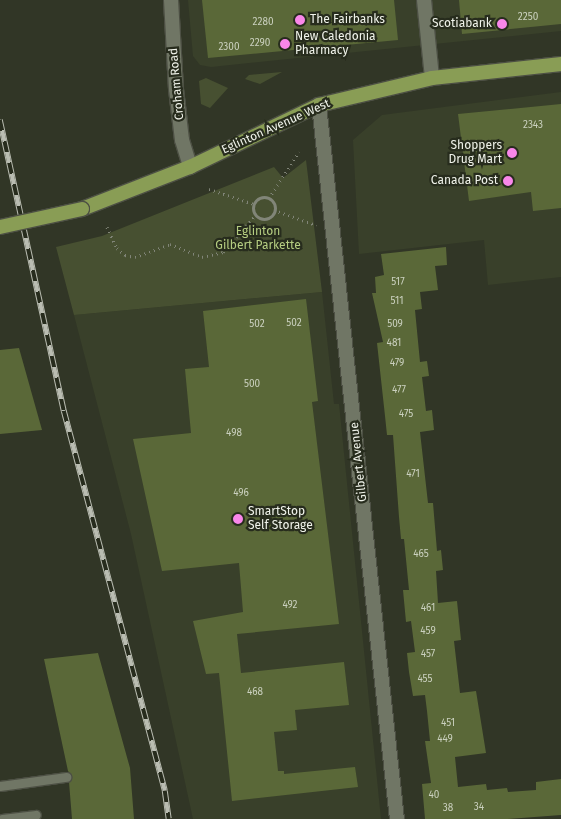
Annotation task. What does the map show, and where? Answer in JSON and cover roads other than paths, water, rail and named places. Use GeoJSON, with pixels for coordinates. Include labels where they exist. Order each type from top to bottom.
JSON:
{"type":"FeatureCollection","features":[{"type":"Feature","properties":{"kind":"main road","name":"Eglinton Avenue West"},"geometry":{"type":"LineString","coordinates":[[0,227],[82,209],[190,167],[319,105],[432,78],[561,64]]}},
{"type":"Feature","properties":{"kind":"street","name":"Croham Road"},"geometry":{"type":"LineString","coordinates":[[172,0],[176,89],[182,140],[190,167]]}},
{"type":"Feature","properties":{"kind":"street"},"geometry":{"type":"LineString","coordinates":[[424,0],[432,78]]}},
{"type":"Feature","properties":{"kind":"street","name":"Gilbert Avenue"},"geometry":{"type":"LineString","coordinates":[[319,105],[397,819]]}},
{"type":"Feature","properties":{"kind":"lane"},"geometry":{"type":"LineString","coordinates":[[0,786],[66,777]]}},
{"type":"Feature","properties":{"kind":"lane"},"geometry":{"type":"LineString","coordinates":[[2,819],[36,815]]}},
{"type":"Feature","properties":{"kind":"railway"},"geometry":{"type":"LineString","coordinates":[[0,120],[64,411],[165,791],[169,819]]}},
{"type":"Feature","properties":{"kind":"place","name":"The Fairbanks"},"geometry":{"type":"Point","coordinates":[300,20]}},
{"type":"Feature","properties":{"kind":"place","name":"Scotiabank"},"geometry":{"type":"Point","coordinates":[502,24]}},
{"type":"Feature","properties":{"kind":"place","name":"New Caledonia Pharmacy"},"geometry":{"type":"Point","coordinates":[285,44]}},
{"type":"Feature","properties":{"kind":"place","name":"Shoppers Drug Mart"},"geometry":{"type":"Point","coordinates":[512,153]}},
{"type":"Feature","properties":{"kind":"place","name":"Canada Post"},"geometry":{"type":"Point","coordinates":[508,181]}},
{"type":"Feature","properties":{"kind":"place","name":"SmartStop Self Storage"},"geometry":{"type":"Point","coordinates":[238,519]}},
{"type":"Feature","properties":{"kind":"park label","name":"Eglinton Gilbert Parkette"},"geometry":{"type":"Point","coordinates":[258,239]}}]}
